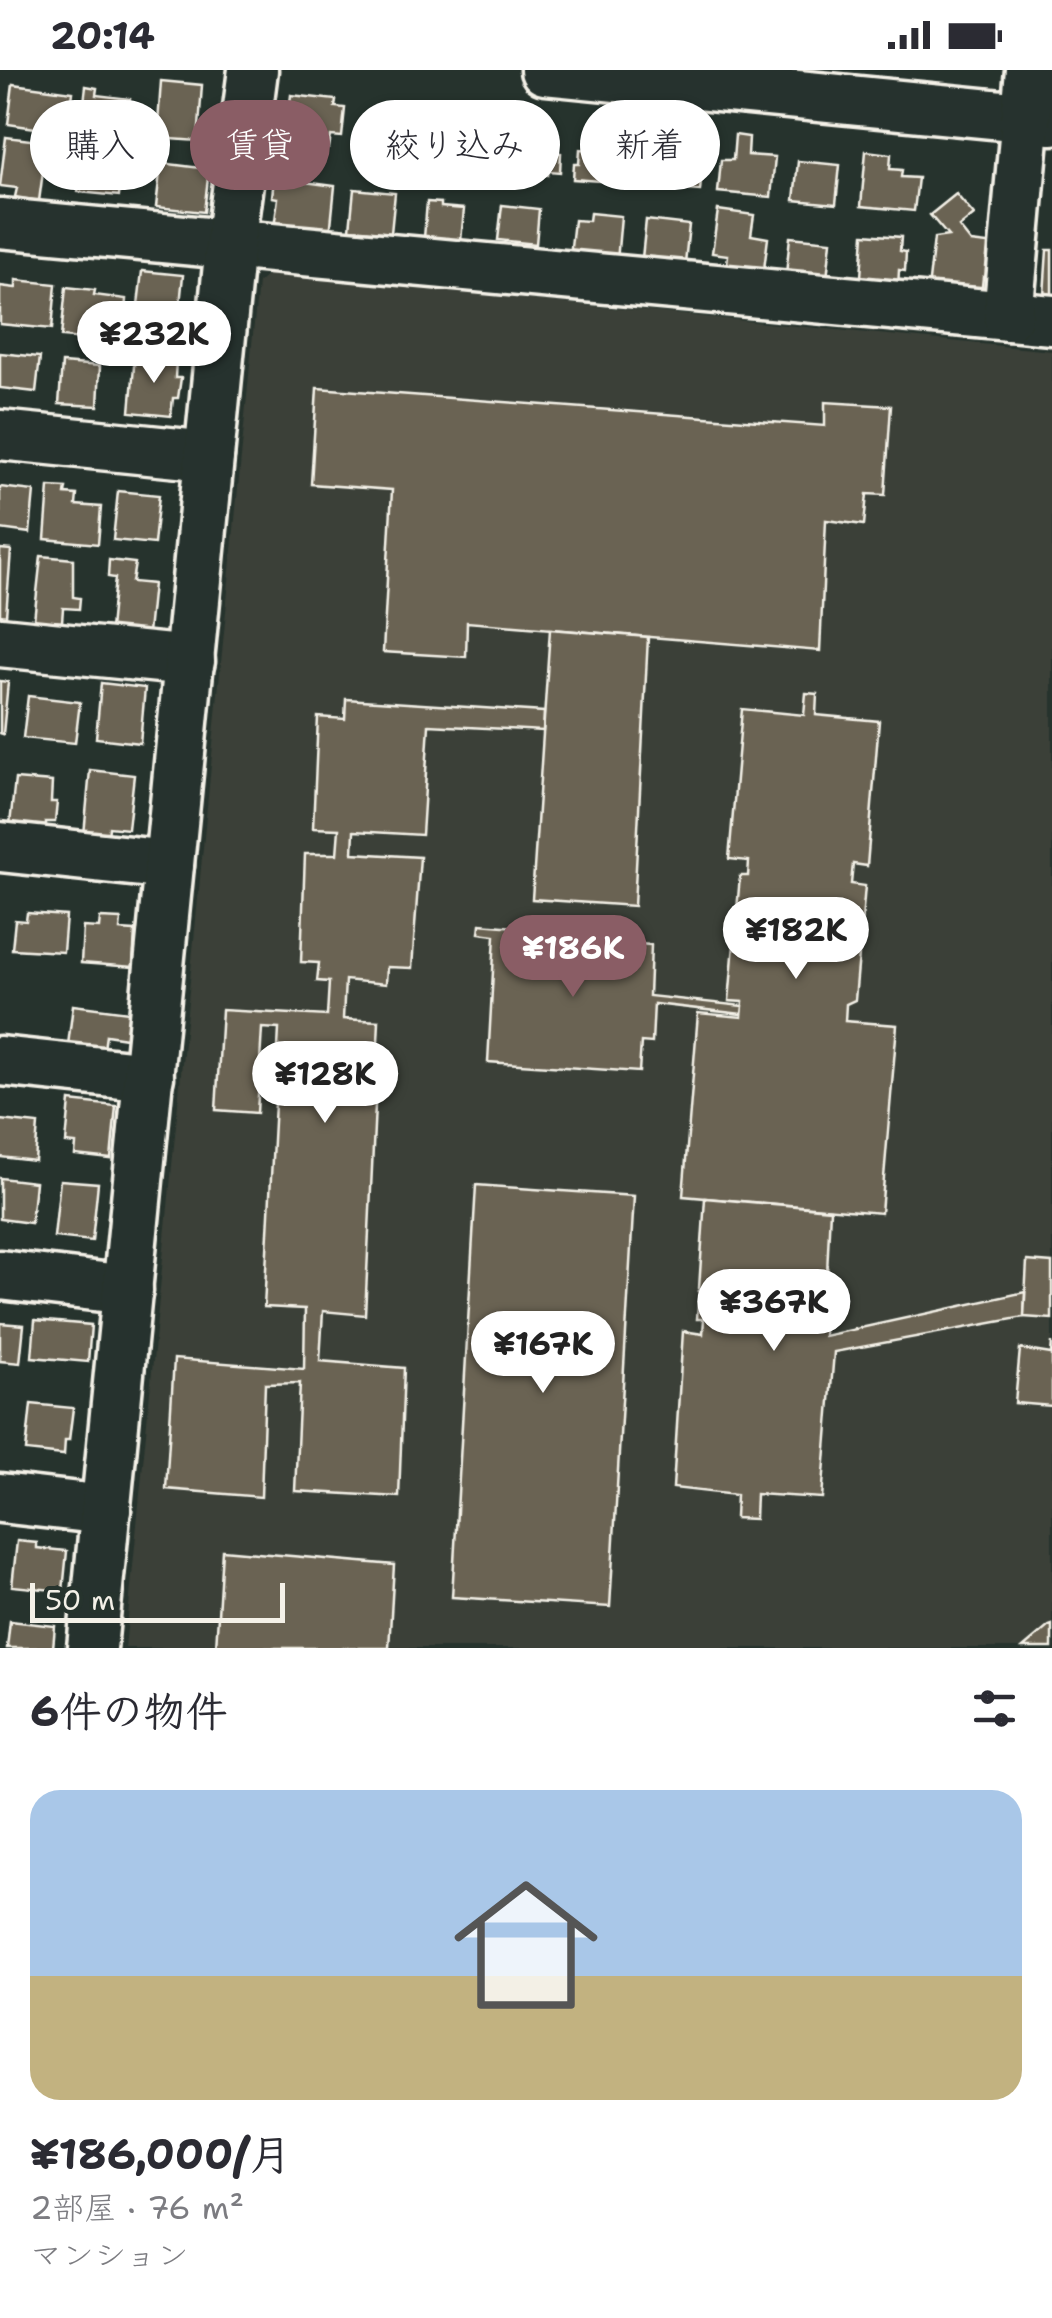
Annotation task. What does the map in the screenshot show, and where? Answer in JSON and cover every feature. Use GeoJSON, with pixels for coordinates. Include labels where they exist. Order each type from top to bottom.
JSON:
{"type":"FeatureCollection","features":[{"type":"Feature","properties":{"kind":"street"},"geometry":{"type":"LineString","coordinates":[[92,1648],[230,244],[253,70]]}},
{"type":"Feature","properties":{"kind":"street"},"geometry":{"type":"LineString","coordinates":[[545,70],[1040,119]]}},
{"type":"Feature","properties":{"kind":"street"},"geometry":{"type":"LineString","coordinates":[[0,223],[1030,318],[1040,119],[1030,70]]}},
{"type":"Feature","properties":{"kind":"street"},"geometry":{"type":"LineString","coordinates":[[0,434],[209,456]]}},
{"type":"Feature","properties":{"kind":"street"},"geometry":{"type":"LineString","coordinates":[[0,642],[190,661]]}},
{"type":"Feature","properties":{"kind":"street"},"geometry":{"type":"LineString","coordinates":[[0,848],[169,865]]}},
{"type":"Feature","properties":{"kind":"street"},"geometry":{"type":"LineString","coordinates":[[0,1061],[149,1077]]}},
{"type":"Feature","properties":{"kind":"street"},"geometry":{"type":"LineString","coordinates":[[0,1275],[128,1290]]}},
{"type":"Feature","properties":{"kind":"street"},"geometry":{"type":"LineString","coordinates":[[0,1498],[106,1510]]}},
{"type":"Feature","properties":{"kind":"shaded area"},"geometry":{"type":"Polygon","coordinates":[[[268,274],[1052,351],[1052,1648],[125,1648],[258,283],[268,274]]]}},
{"type":"Feature","properties":{"kind":"building"},"geometry":{"type":"Polygon","coordinates":[[[161,81],[202,85],[201,100],[190,100],[190,140],[170,139],[170,100],[160,100],[161,81]]]}},
{"type":"Feature","properties":{"kind":"building"},"geometry":{"type":"Polygon","coordinates":[[[13,84],[73,92],[72,100],[30,100],[30,127],[8,124],[13,84]]]}},
{"type":"Feature","properties":{"kind":"building"},"geometry":{"type":"Polygon","coordinates":[[[86,86],[97,88],[96,95],[130,99],[130,100],[84,100],[86,86]]]}},
{"type":"Feature","properties":{"kind":"building"},"geometry":{"type":"Polygon","coordinates":[[[291,95],[336,100],[335,107],[345,108],[342,137],[331,136],[330,142],[330,100],[290,100],[291,95]]]}},
{"type":"Feature","properties":{"kind":"building"},"geometry":{"type":"Polygon","coordinates":[[[735,135],[749,137],[748,155],[775,157],[771,197],[718,192],[721,160],[733,160],[735,135]]]}},
{"type":"Feature","properties":{"kind":"building"},"geometry":{"type":"Polygon","coordinates":[[[6,137],[30,140],[30,190],[40,190],[39,201],[15,197],[17,188],[0,186],[6,137]]]}},
{"type":"Feature","properties":{"kind":"building"},"geometry":{"type":"Polygon","coordinates":[[[580,149],[580,180],[573,179],[574,164],[579,164],[580,149]]]}},
{"type":"Feature","properties":{"kind":"building"},"geometry":{"type":"Polygon","coordinates":[[[866,151],[891,154],[890,169],[902,170],[901,177],[918,178],[914,211],[861,206],[866,151]]]}},
{"type":"Feature","properties":{"kind":"building"},"geometry":{"type":"Polygon","coordinates":[[[798,161],[840,165],[836,204],[794,200],[798,161]]]}},
{"type":"Feature","properties":{"kind":"building"},"geometry":{"type":"Polygon","coordinates":[[[170,164],[190,167],[190,190],[207,190],[204,212],[156,207],[158,190],[170,190],[170,164]]]}},
{"type":"Feature","properties":{"kind":"building"},"geometry":{"type":"Polygon","coordinates":[[[330,185],[335,186],[330,235],[274,228],[278,198],[272,197],[273,190],[330,190],[330,185]]]}},
{"type":"Feature","properties":{"kind":"building"},"geometry":{"type":"Polygon","coordinates":[[[78,190],[120,190],[119,196],[78,190]]]}},
{"type":"Feature","properties":{"kind":"building"},"geometry":{"type":"Polygon","coordinates":[[[354,190],[395,193],[391,233],[350,229],[354,190]]]}},
{"type":"Feature","properties":{"kind":"building"},"geometry":{"type":"Polygon","coordinates":[[[956,194],[974,215],[959,227],[971,242],[996,245],[992,278],[983,277],[981,296],[928,290],[934,238],[948,236],[930,215],[956,194]]]}},
{"type":"Feature","properties":{"kind":"building"},"geometry":{"type":"Polygon","coordinates":[[[427,202],[464,209],[461,241],[424,238],[427,202]]]}},
{"type":"Feature","properties":{"kind":"building"},"geometry":{"type":"Polygon","coordinates":[[[502,205],[539,209],[536,244],[498,240],[502,205]]]}},
{"type":"Feature","properties":{"kind":"building"},"geometry":{"type":"Polygon","coordinates":[[[718,210],[754,215],[751,235],[768,238],[763,277],[726,272],[728,255],[712,253],[718,210]]]}},
{"type":"Feature","properties":{"kind":"building"},"geometry":{"type":"Polygon","coordinates":[[[590,213],[621,216],[617,261],[570,256],[574,220],[589,221],[590,213]]]}},
{"type":"Feature","properties":{"kind":"building"},"geometry":{"type":"Polygon","coordinates":[[[646,220],[689,225],[685,263],[642,258],[646,220]]]}},
{"type":"Feature","properties":{"kind":"building"},"geometry":{"type":"Polygon","coordinates":[[[864,234],[901,237],[900,251],[906,252],[905,271],[899,270],[898,288],[873,287],[874,278],[861,277],[864,234]]]}},
{"type":"Feature","properties":{"kind":"building"},"geometry":{"type":"Polygon","coordinates":[[[790,237],[831,241],[827,279],[786,274],[790,237]]]}},
{"type":"Feature","properties":{"kind":"building"},"geometry":{"type":"Polygon","coordinates":[[[1047,250],[1052,250],[1052,296],[1044,295],[1047,250]]]}},
{"type":"Feature","properties":{"kind":"building"},"geometry":{"type":"Polygon","coordinates":[[[142,271],[183,275],[177,335],[135,330],[142,271]]]}},
{"type":"Feature","properties":{"kind":"building"},"geometry":{"type":"Polygon","coordinates":[[[16,280],[56,284],[52,329],[0,324],[0,286],[16,288],[16,280]]]}},
{"type":"Feature","properties":{"kind":"building"},"geometry":{"type":"Polygon","coordinates":[[[66,287],[126,299],[123,343],[61,337],[66,287]]]}},
{"type":"Feature","properties":{"kind":"building"},"geometry":{"type":"Polygon","coordinates":[[[0,353],[40,357],[36,392],[0,388],[0,353]]]}},
{"type":"Feature","properties":{"kind":"building"},"geometry":{"type":"Polygon","coordinates":[[[135,355],[176,360],[175,378],[181,378],[171,416],[130,412],[135,355]]]}},
{"type":"Feature","properties":{"kind":"building"},"geometry":{"type":"Polygon","coordinates":[[[62,363],[100,366],[98,406],[59,404],[62,363]]]}},
{"type":"Feature","properties":{"kind":"building"},"geometry":{"type":"Polygon","coordinates":[[[317,388],[825,426],[825,402],[891,406],[885,495],[867,494],[864,525],[826,520],[820,651],[467,622],[466,657],[383,652],[392,490],[311,484],[317,388]]]}},
{"type":"Feature","properties":{"kind":"building"},"geometry":{"type":"Polygon","coordinates":[[[0,487],[34,491],[30,533],[0,529],[0,487]]]}},
{"type":"Feature","properties":{"kind":"building"},"geometry":{"type":"Polygon","coordinates":[[[49,487],[66,488],[65,494],[77,495],[76,505],[101,507],[98,544],[45,539],[49,487]]]}},
{"type":"Feature","properties":{"kind":"building"},"geometry":{"type":"Polygon","coordinates":[[[118,491],[159,495],[154,544],[113,540],[118,491]]]}},
{"type":"Feature","properties":{"kind":"building"},"geometry":{"type":"Polygon","coordinates":[[[0,549],[11,550],[6,616],[0,615],[0,549]]]}},
{"type":"Feature","properties":{"kind":"building"},"geometry":{"type":"Polygon","coordinates":[[[41,556],[73,559],[73,597],[80,598],[79,609],[63,608],[62,622],[34,620],[41,556]]]}},
{"type":"Feature","properties":{"kind":"building"},"geometry":{"type":"Polygon","coordinates":[[[109,560],[135,563],[132,582],[153,584],[148,633],[110,629],[115,578],[108,577],[109,560]]]}},
{"type":"Feature","properties":{"kind":"building"},"geometry":{"type":"Polygon","coordinates":[[[550,629],[648,637],[634,906],[532,899],[550,629]]]}},
{"type":"Feature","properties":{"kind":"building"},"geometry":{"type":"Polygon","coordinates":[[[0,681],[8,682],[3,734],[0,733],[0,681]]]}},
{"type":"Feature","properties":{"kind":"building"},"geometry":{"type":"Polygon","coordinates":[[[101,683],[145,688],[140,743],[96,738],[101,683]]]}},
{"type":"Feature","properties":{"kind":"building"},"geometry":{"type":"Polygon","coordinates":[[[806,693],[817,694],[816,715],[879,721],[867,866],[853,864],[851,884],[865,886],[855,1000],[846,1004],[845,1021],[897,1025],[881,1213],[683,1196],[698,1013],[742,1017],[743,1002],[729,1001],[740,876],[748,876],[749,861],[729,859],[742,709],[804,715],[806,693]]]}},
{"type":"Feature","properties":{"kind":"building"},"geometry":{"type":"Polygon","coordinates":[[[28,696],[80,702],[75,743],[23,738],[28,696]]]}},
{"type":"Feature","properties":{"kind":"building"},"geometry":{"type":"Polygon","coordinates":[[[346,699],[544,712],[543,731],[429,725],[422,835],[354,831],[353,853],[420,857],[412,968],[387,967],[386,984],[345,980],[343,1019],[379,1021],[365,1315],[323,1311],[320,1361],[404,1368],[399,1497],[295,1491],[300,1383],[265,1384],[261,1497],[166,1489],[174,1359],[304,1369],[305,1309],[264,1307],[279,1029],[262,1028],[257,1113],[216,1110],[222,1010],[327,1016],[329,982],[317,981],[319,963],[301,962],[305,854],[337,854],[339,829],[313,828],[318,717],[345,719],[346,699]]]}},
{"type":"Feature","properties":{"kind":"building"},"geometry":{"type":"Polygon","coordinates":[[[90,770],[134,775],[128,829],[109,827],[108,837],[84,835],[90,770]]]}},
{"type":"Feature","properties":{"kind":"building"},"geometry":{"type":"Polygon","coordinates":[[[15,779],[52,782],[51,802],[57,802],[55,822],[46,822],[46,827],[10,824],[15,779]]]}},
{"type":"Feature","properties":{"kind":"building"},"geometry":{"type":"Polygon","coordinates":[[[27,913],[66,916],[63,952],[12,949],[15,920],[26,921],[27,913]]]}},
{"type":"Feature","properties":{"kind":"building"},"geometry":{"type":"Polygon","coordinates":[[[100,918],[121,919],[120,930],[135,931],[133,967],[81,963],[83,927],[99,928],[100,918]]]}},
{"type":"Feature","properties":{"kind":"building"},"geometry":{"type":"Polygon","coordinates":[[[480,924],[609,935],[609,942],[651,945],[649,996],[743,1006],[742,1014],[654,1004],[652,1043],[641,1042],[639,1072],[488,1062],[495,935],[479,933],[480,924]]]}},
{"type":"Feature","properties":{"kind":"building"},"geometry":{"type":"Polygon","coordinates":[[[73,1005],[129,1012],[126,1038],[106,1035],[104,1049],[68,1045],[73,1005]]]}},
{"type":"Feature","properties":{"kind":"building"},"geometry":{"type":"Polygon","coordinates":[[[70,1101],[116,1106],[111,1159],[75,1155],[76,1144],[66,1143],[70,1101]]]}},
{"type":"Feature","properties":{"kind":"building"},"geometry":{"type":"Polygon","coordinates":[[[0,1120],[38,1124],[35,1161],[0,1157],[0,1120]]]}},
{"type":"Feature","properties":{"kind":"building"},"geometry":{"type":"Polygon","coordinates":[[[0,1178],[35,1182],[31,1223],[0,1219],[0,1178]]]}},
{"type":"Feature","properties":{"kind":"building"},"geometry":{"type":"Polygon","coordinates":[[[60,1180],[98,1183],[92,1241],[54,1237],[60,1180]]]}},
{"type":"Feature","properties":{"kind":"building"},"geometry":{"type":"Polygon","coordinates":[[[476,1185],[634,1196],[610,1607],[452,1597],[476,1185]]]}},
{"type":"Feature","properties":{"kind":"building"},"geometry":{"type":"Polygon","coordinates":[[[705,1198],[830,1209],[824,1336],[1025,1292],[1024,1317],[834,1352],[822,1498],[756,1494],[755,1519],[735,1518],[736,1495],[673,1488],[683,1331],[703,1334],[704,1319],[697,1319],[705,1198]]]}},
{"type":"Feature","properties":{"kind":"building"},"geometry":{"type":"Polygon","coordinates":[[[1027,1261],[1052,1263],[1052,1319],[1024,1317],[1027,1261]]]}},
{"type":"Feature","properties":{"kind":"building"},"geometry":{"type":"Polygon","coordinates":[[[35,1320],[91,1325],[88,1362],[32,1357],[35,1320]]]}},
{"type":"Feature","properties":{"kind":"building"},"geometry":{"type":"Polygon","coordinates":[[[0,1323],[24,1325],[20,1363],[0,1361],[0,1323]]]}},
{"type":"Feature","properties":{"kind":"building"},"geometry":{"type":"Polygon","coordinates":[[[1052,1342],[1052,1406],[1015,1403],[1020,1349],[1051,1354],[1052,1342]]]}},
{"type":"Feature","properties":{"kind":"building"},"geometry":{"type":"Polygon","coordinates":[[[31,1404],[73,1408],[64,1455],[26,1451],[31,1404]]]}},
{"type":"Feature","properties":{"kind":"building"},"geometry":{"type":"Polygon","coordinates":[[[17,1541],[67,1551],[63,1591],[12,1586],[17,1541]]]}},
{"type":"Feature","properties":{"kind":"building"},"geometry":{"type":"Polygon","coordinates":[[[222,1550],[394,1565],[389,1648],[216,1648],[222,1550]]]}},
{"type":"Feature","properties":{"kind":"building"},"geometry":{"type":"Polygon","coordinates":[[[10,1621],[55,1626],[53,1648],[7,1648],[10,1621]]]}},
{"type":"Feature","properties":{"kind":"building"},"geometry":{"type":"Polygon","coordinates":[[[1052,1625],[1052,1648],[1023,1648],[1049,1626],[1052,1625]]]}}]}
